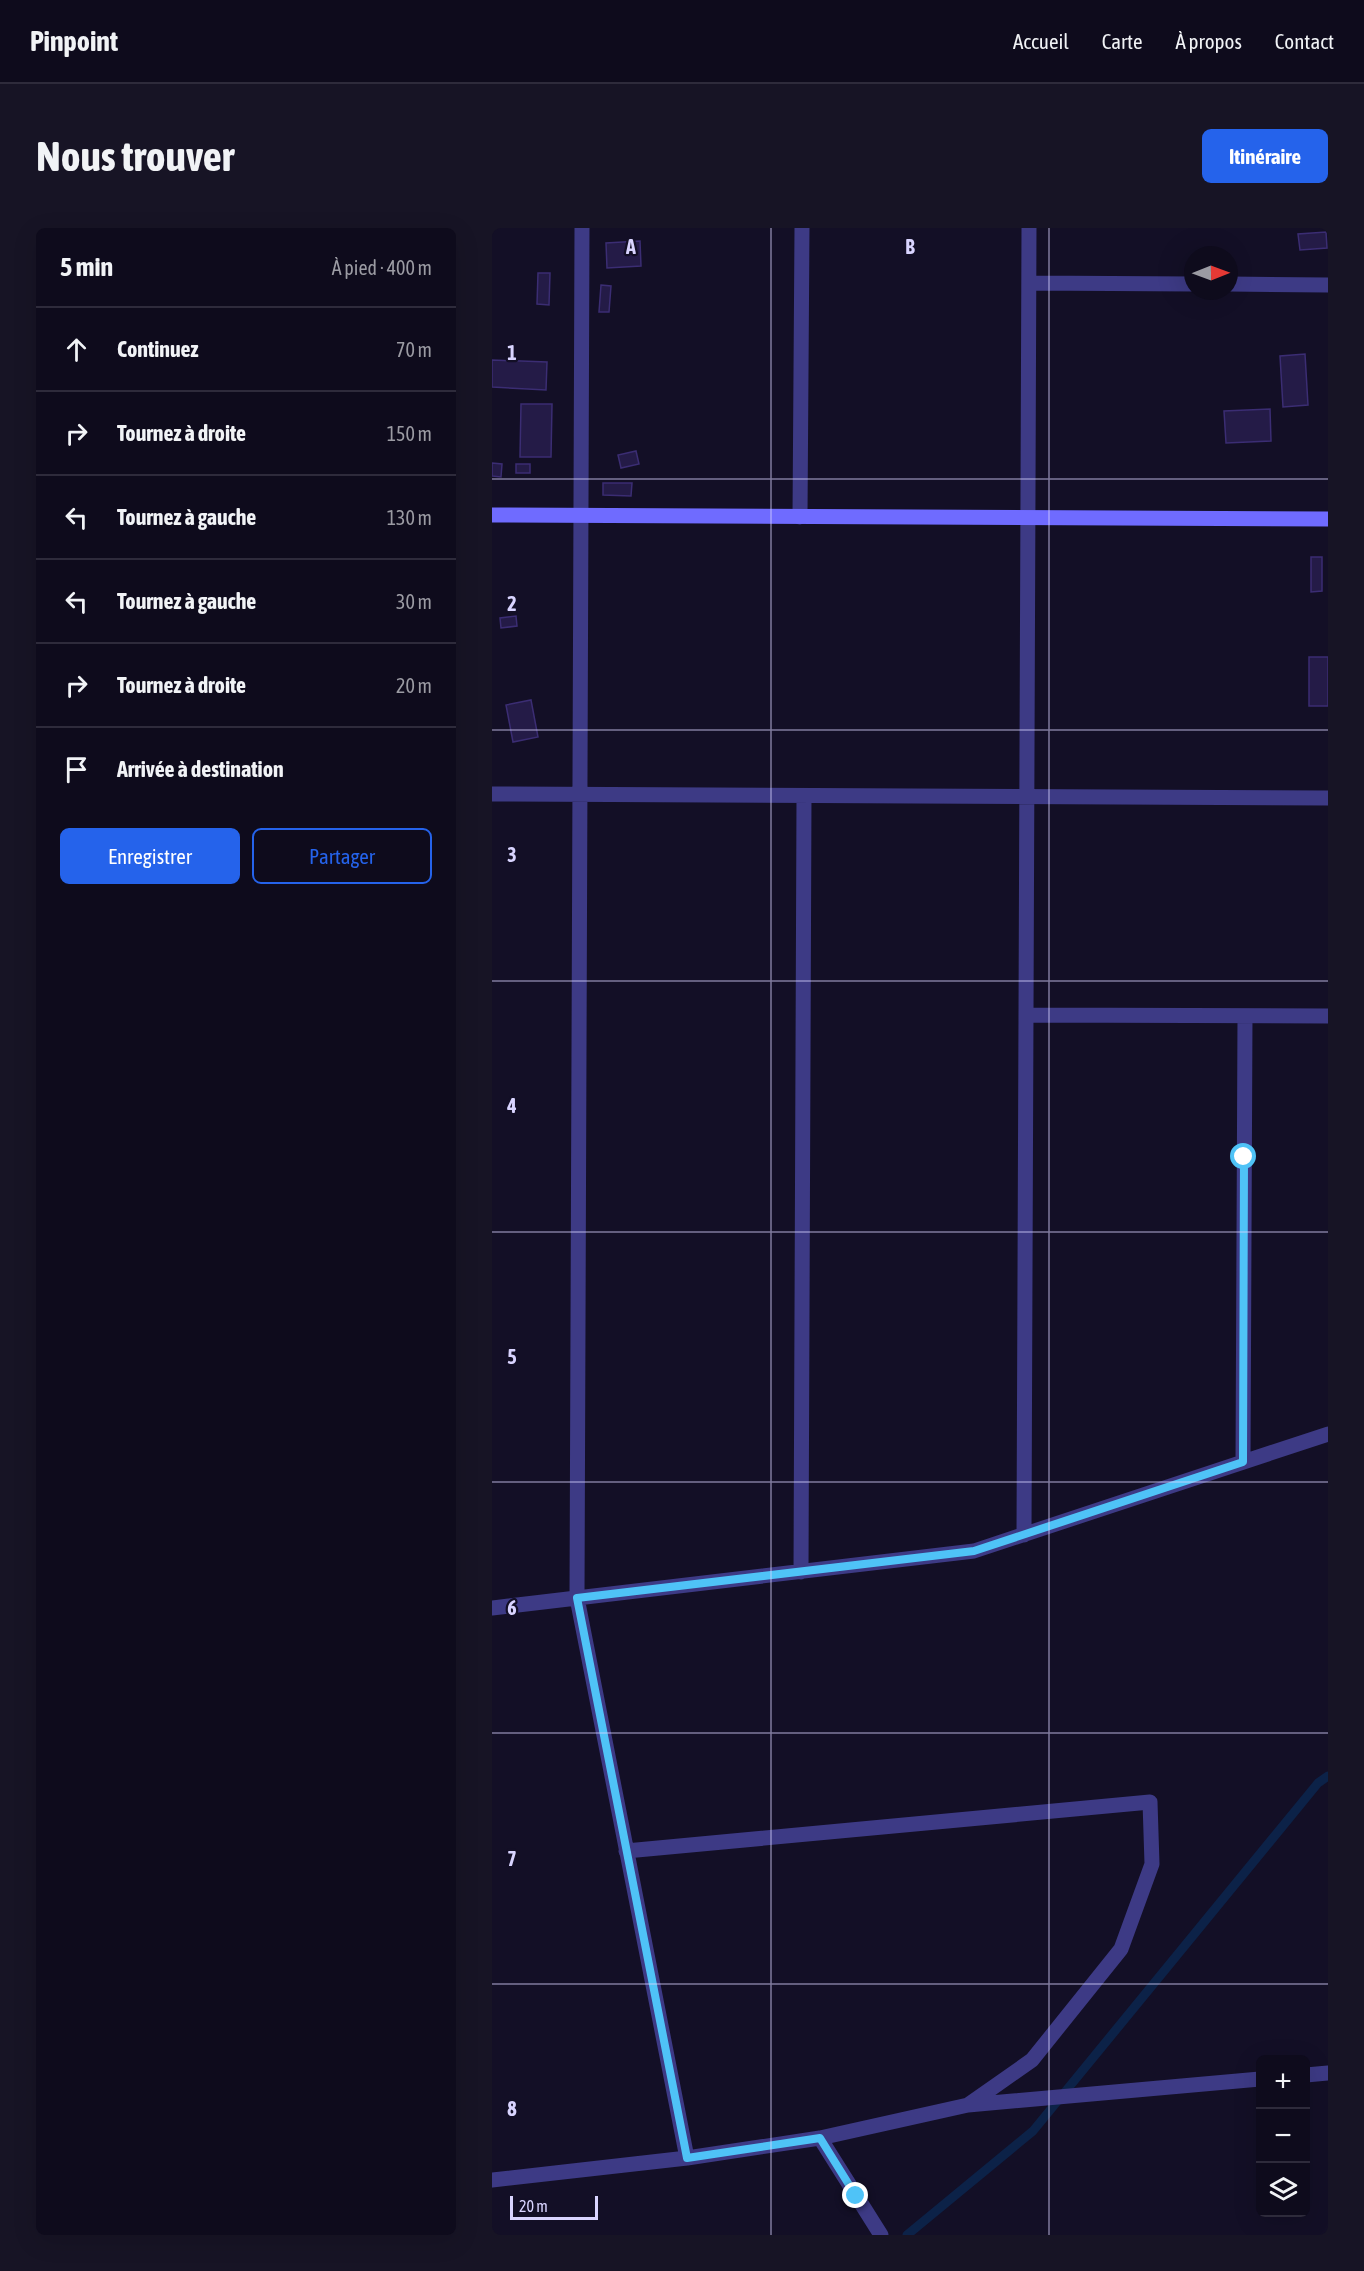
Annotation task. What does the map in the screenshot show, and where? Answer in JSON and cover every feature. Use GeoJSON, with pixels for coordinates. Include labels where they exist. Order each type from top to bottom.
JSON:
{"type":"FeatureCollection","features":[{"type":"Feature","properties":{"kind":"street"},"geometry":{"type":"LineString","coordinates":[[582,228],[577,1598],[687,2158]]}},
{"type":"Feature","properties":{"kind":"street"},"geometry":{"type":"LineString","coordinates":[[800,517],[801,228]]}},
{"type":"Feature","properties":{"kind":"street"},"geometry":{"type":"LineString","coordinates":[[1024,1535],[1029,228]]}},
{"type":"Feature","properties":{"kind":"street"},"geometry":{"type":"LineString","coordinates":[[1029,283],[1184,284]]}},
{"type":"Feature","properties":{"kind":"street"},"geometry":{"type":"LineString","coordinates":[[1238,284],[1328,285]]}},
{"type":"Feature","properties":{"kind":"street"},"geometry":{"type":"LineString","coordinates":[[492,515],[1328,519]]}},
{"type":"Feature","properties":{"kind":"street"},"geometry":{"type":"LineString","coordinates":[[492,794],[1328,798]]}},
{"type":"Feature","properties":{"kind":"street"},"geometry":{"type":"LineString","coordinates":[[801,1572],[804,796]]}},
{"type":"Feature","properties":{"kind":"street"},"geometry":{"type":"LineString","coordinates":[[1026,1015],[1328,1016]]}},
{"type":"Feature","properties":{"kind":"street"},"geometry":{"type":"LineString","coordinates":[[1243,1462],[1245,1016]]}},
{"type":"Feature","properties":{"kind":"street"},"geometry":{"type":"LineString","coordinates":[[492,1608],[974,1551],[1328,1434]]}},
{"type":"Feature","properties":{"kind":"street"},"geometry":{"type":"LineString","coordinates":[[626,1851],[1150,1802],[1152,1864],[1121,1950],[1032,2060],[968,2105]]}},
{"type":"Feature","properties":{"kind":"street"},"geometry":{"type":"LineString","coordinates":[[1310,2075],[1328,2073]]}},
{"type":"Feature","properties":{"kind":"street"},"geometry":{"type":"LineString","coordinates":[[492,2180],[687,2158],[820,2138],[968,2105],[1256,2079]]}},
{"type":"Feature","properties":{"kind":"street"},"geometry":{"type":"LineString","coordinates":[[820,2138],[881,2234]]}},
{"type":"Feature","properties":{"kind":"building"},"geometry":{"type":"Polygon","coordinates":[[[1326,232],[1327,248],[1300,250],[1298,234],[1326,232]]]}},
{"type":"Feature","properties":{"kind":"building"},"geometry":{"type":"Polygon","coordinates":[[[640,241],[641,266],[607,268],[606,243],[640,241]]]}},
{"type":"Feature","properties":{"kind":"building"},"geometry":{"type":"Polygon","coordinates":[[[538,273],[550,273],[549,305],[537,304],[538,273]]]}},
{"type":"Feature","properties":{"kind":"building"},"geometry":{"type":"Polygon","coordinates":[[[601,285],[611,286],[609,312],[599,312],[601,285]]]}},
{"type":"Feature","properties":{"kind":"building"},"geometry":{"type":"Polygon","coordinates":[[[1305,354],[1308,405],[1283,407],[1280,356],[1305,354]]]}},
{"type":"Feature","properties":{"kind":"building"},"geometry":{"type":"Polygon","coordinates":[[[492,360],[547,362],[546,390],[492,387],[492,360]]]}},
{"type":"Feature","properties":{"kind":"building"},"geometry":{"type":"Polygon","coordinates":[[[521,404],[552,404],[551,457],[520,457],[521,404]]]}},
{"type":"Feature","properties":{"kind":"building"},"geometry":{"type":"Polygon","coordinates":[[[1270,409],[1271,441],[1226,443],[1224,411],[1270,409]]]}},
{"type":"Feature","properties":{"kind":"building"},"geometry":{"type":"Polygon","coordinates":[[[636,451],[639,464],[621,468],[618,455],[636,451]]]}},
{"type":"Feature","properties":{"kind":"building"},"geometry":{"type":"Polygon","coordinates":[[[492,463],[502,464],[501,477],[492,476],[492,463]]]}},
{"type":"Feature","properties":{"kind":"building"},"geometry":{"type":"Polygon","coordinates":[[[516,464],[530,464],[530,473],[516,473],[516,464]]]}},
{"type":"Feature","properties":{"kind":"building"},"geometry":{"type":"Polygon","coordinates":[[[603,483],[632,483],[631,496],[603,495],[603,483]]]}},
{"type":"Feature","properties":{"kind":"building"},"geometry":{"type":"Polygon","coordinates":[[[1311,557],[1322,557],[1322,591],[1311,592],[1311,557]]]}},
{"type":"Feature","properties":{"kind":"building"},"geometry":{"type":"Polygon","coordinates":[[[516,616],[517,626],[501,628],[500,618],[516,616]]]}},
{"type":"Feature","properties":{"kind":"building"},"geometry":{"type":"Polygon","coordinates":[[[1309,657],[1328,657],[1328,706],[1309,706],[1309,657]]]}},
{"type":"Feature","properties":{"kind":"building"},"geometry":{"type":"Polygon","coordinates":[[[531,700],[538,737],[513,742],[506,705],[531,700]]]}},
{"type":"Feature","properties":{"kind":"waterway"},"geometry":{"type":"LineString","coordinates":[[907,2235],[1033,2131],[1318,1783],[1328,1776]]}},
{"type":"Feature","properties":{"kind":"route"},"geometry":{"type":"LineString","coordinates":[[856,2196],[820,2138],[687,2158],[577,1598],[974,1551],[1243,1462],[1244,1157]]}}]}
